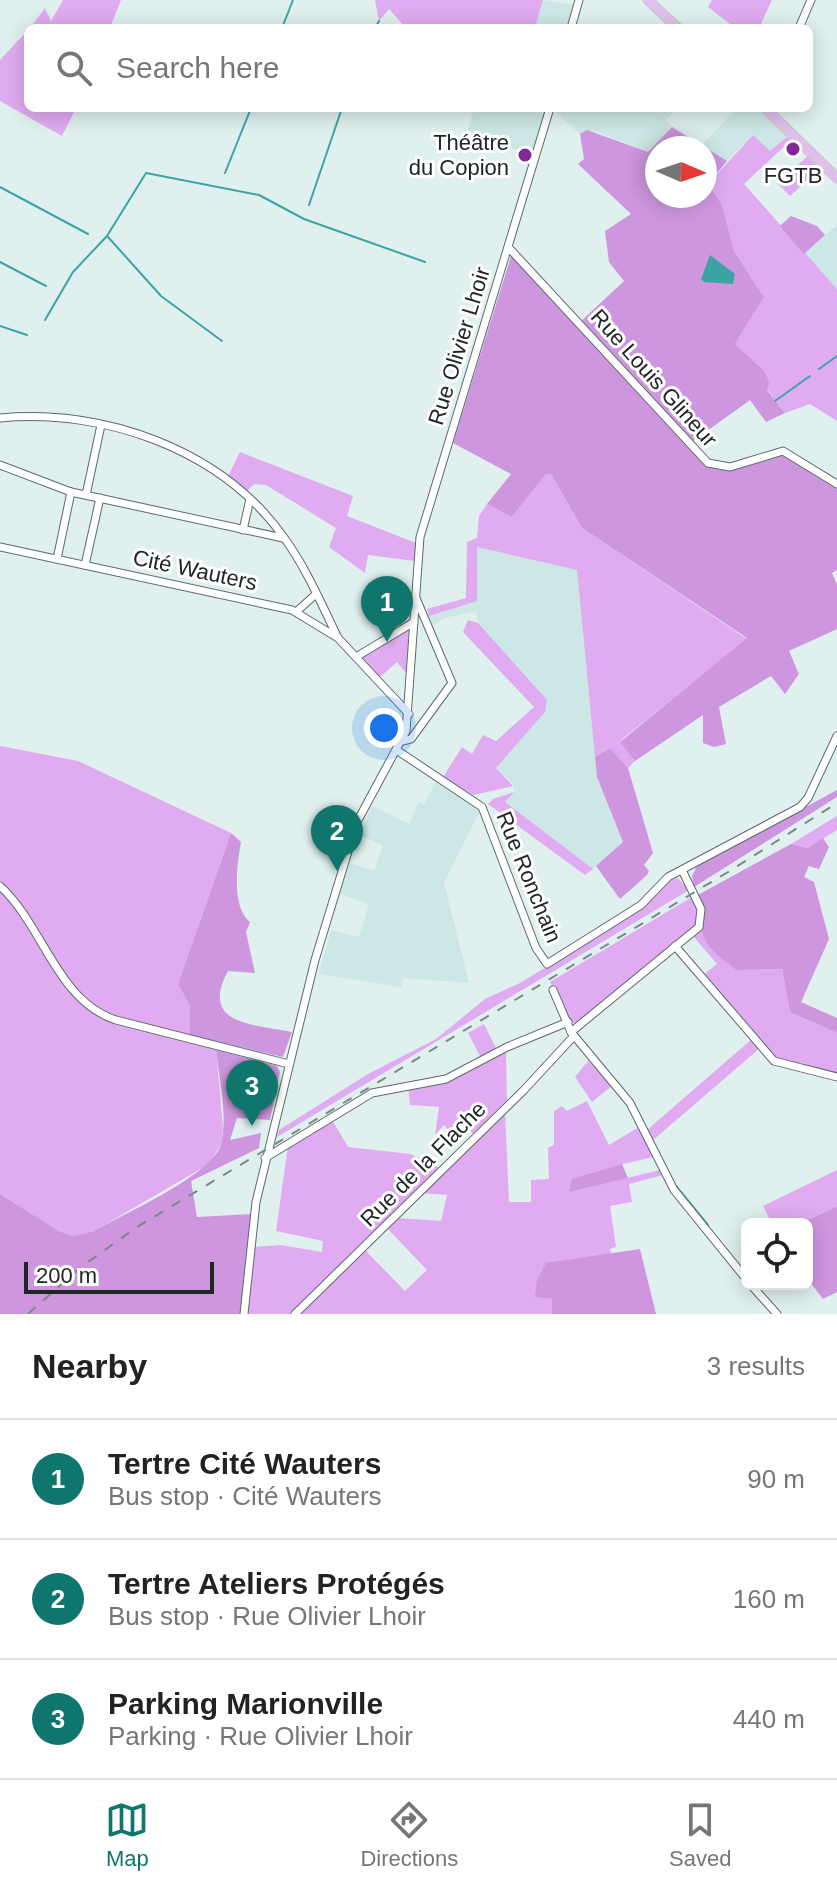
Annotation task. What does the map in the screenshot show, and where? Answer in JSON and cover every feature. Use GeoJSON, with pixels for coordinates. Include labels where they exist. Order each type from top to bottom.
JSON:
{"type":"FeatureCollection","features":[{"type":"Feature","properties":{"kind":"main road"},"geometry":{"type":"LineString","coordinates":[[648,0],[674,24]]}},
{"type":"Feature","properties":{"kind":"main road"},"geometry":{"type":"LineString","coordinates":[[769,112],[837,178]]}},
{"type":"Feature","properties":{"kind":"street"},"geometry":{"type":"LineString","coordinates":[[572,24],[579,0]]}},
{"type":"Feature","properties":{"kind":"street"},"geometry":{"type":"LineString","coordinates":[[801,24],[811,0]]}},
{"type":"Feature","properties":{"kind":"street","name":"Rue Olivier Lhoir"},"geometry":{"type":"LineString","coordinates":[[244,1314],[252,1227],[265,1158],[289,1064],[357,822],[398,751],[409,714],[420,537],[549,112]]}},
{"type":"Feature","properties":{"kind":"street","name":"Rue Louis Glineur"},"geometry":{"type":"LineString","coordinates":[[509,248],[708,463],[730,467],[783,451],[837,484]]}},
{"type":"Feature","properties":{"kind":"street","name":"Cité Wauters"},"geometry":{"type":"LineString","coordinates":[[0,418],[47,416],[101,425],[178,449],[250,499],[285,539],[338,638]]}},
{"type":"Feature","properties":{"kind":"street"},"geometry":{"type":"LineString","coordinates":[[86,495],[101,425]]}},
{"type":"Feature","properties":{"kind":"street"},"geometry":{"type":"LineString","coordinates":[[0,465],[71,492],[285,539]]}},
{"type":"Feature","properties":{"kind":"street"},"geometry":{"type":"LineString","coordinates":[[57,559],[71,492]]}},
{"type":"Feature","properties":{"kind":"street"},"geometry":{"type":"LineString","coordinates":[[85,565],[100,498]]}},
{"type":"Feature","properties":{"kind":"street"},"geometry":{"type":"LineString","coordinates":[[243,530],[250,499]]}},
{"type":"Feature","properties":{"kind":"street","name":"Cité Wauters"},"geometry":{"type":"LineString","coordinates":[[0,547],[296,612],[338,638],[409,714]]}},
{"type":"Feature","properties":{"kind":"street"},"geometry":{"type":"LineString","coordinates":[[296,612],[316,594]]}},
{"type":"Feature","properties":{"kind":"street","name":"Rue Olivier Lhoir"},"geometry":{"type":"LineString","coordinates":[[402,741],[411,739],[452,683],[415,596]]}},
{"type":"Feature","properties":{"kind":"street"},"geometry":{"type":"LineString","coordinates":[[356,657],[414,622]]}},
{"type":"Feature","properties":{"kind":"street"},"geometry":{"type":"LineString","coordinates":[[682,870],[804,803],[837,736]]}},
{"type":"Feature","properties":{"kind":"street","name":"Rue Ronchain"},"geometry":{"type":"LineString","coordinates":[[398,751],[482,807],[536,948],[547,964],[641,905],[664,880],[682,870]]}},
{"type":"Feature","properties":{"kind":"street","name":"Rue de la Flache"},"geometry":{"type":"LineString","coordinates":[[295,1314],[523,1091],[572,1034],[699,927],[701,909],[682,870]]}},
{"type":"Feature","properties":{"kind":"street"},"geometry":{"type":"LineString","coordinates":[[0,886],[14,901],[74,991],[94,1010],[116,1020],[289,1064]]}},
{"type":"Feature","properties":{"kind":"street"},"geometry":{"type":"LineString","coordinates":[[675,946],[774,1061],[837,1077]]}},
{"type":"Feature","properties":{"kind":"street"},"geometry":{"type":"LineString","coordinates":[[553,990],[572,1034],[627,1098],[674,1190],[741,1272]]}},
{"type":"Feature","properties":{"kind":"street"},"geometry":{"type":"LineString","coordinates":[[265,1158],[372,1093],[446,1079],[507,1047],[568,1022]]}},
{"type":"Feature","properties":{"kind":"street"},"geometry":{"type":"LineString","coordinates":[[756,1290],[777,1314]]}},
{"type":"Feature","properties":{"kind":"shaded area"},"geometry":{"type":"Polygon","coordinates":[[[63,0],[121,0],[112,24],[33,24],[45,8],[51,21],[63,0]]]}},
{"type":"Feature","properties":{"kind":"shaded area"},"geometry":{"type":"Polygon","coordinates":[[[375,0],[543,0],[536,24],[402,24],[389,9],[379,21],[375,0]]]}},
{"type":"Feature","properties":{"kind":"shaded area"},"geometry":{"type":"Polygon","coordinates":[[[543,0],[575,5],[569,24],[536,24],[543,0]]]}},
{"type":"Feature","properties":{"kind":"shaded area"},"geometry":{"type":"Polygon","coordinates":[[[712,0],[772,0],[761,24],[730,24],[708,7],[712,0]]]}},
{"type":"Feature","properties":{"kind":"shaded area"},"geometry":{"type":"Polygon","coordinates":[[[24,34],[24,112],[74,112],[62,136],[0,101],[0,60],[24,34]]]}},
{"type":"Feature","properties":{"kind":"shaded area"},"geometry":{"type":"Polygon","coordinates":[[[473,112],[544,112],[533,154],[466,136],[473,112]]]}},
{"type":"Feature","properties":{"kind":"shaded area"},"geometry":{"type":"Polygon","coordinates":[[[556,112],[674,112],[666,120],[672,127],[663,136],[645,136],[645,151],[587,130],[580,134],[556,112]]]}},
{"type":"Feature","properties":{"kind":"shaded area"},"geometry":{"type":"Polygon","coordinates":[[[733,112],[765,112],[790,134],[770,152],[753,135],[727,161],[717,155],[717,136],[711,136],[733,112]]]}},
{"type":"Feature","properties":{"kind":"shaded area"},"geometry":{"type":"Polygon","coordinates":[[[672,127],[687,136],[663,136],[672,127]]]}},
{"type":"Feature","properties":{"kind":"shaded area"},"geometry":{"type":"Polygon","coordinates":[[[587,130],[645,151],[645,208],[717,208],[717,197],[722,204],[734,251],[764,297],[735,344],[764,371],[769,382],[767,390],[785,413],[766,422],[750,400],[689,444],[712,467],[720,470],[774,454],[787,454],[837,486],[837,570],[832,573],[837,585],[837,629],[789,651],[799,674],[785,694],[771,676],[719,707],[726,744],[714,747],[703,743],[703,715],[635,761],[620,742],[747,638],[582,528],[551,474],[545,475],[512,517],[487,504],[511,474],[453,443],[512,253],[579,323],[624,281],[609,262],[605,231],[631,214],[578,164],[584,159],[580,134],[587,130]]]}},
{"type":"Feature","properties":{"kind":"shaded area"},"geometry":{"type":"Polygon","coordinates":[[[753,135],[770,151],[787,137],[791,140],[744,184],[837,289],[837,421],[810,404],[785,413],[767,389],[764,372],[735,344],[764,297],[734,251],[722,204],[717,197],[717,174],[753,135]]]}},
{"type":"Feature","properties":{"kind":"shaded area"},"geometry":{"type":"Polygon","coordinates":[[[717,155],[727,161],[717,173],[717,155]]]}},
{"type":"Feature","properties":{"kind":"shaded area"},"geometry":{"type":"Polygon","coordinates":[[[808,156],[820,168],[790,196],[777,183],[808,156]]]}},
{"type":"Feature","properties":{"kind":"shaded area"},"geometry":{"type":"Polygon","coordinates":[[[791,216],[817,226],[825,235],[804,254],[780,226],[791,216]]]}},
{"type":"Feature","properties":{"kind":"shaded area"},"geometry":{"type":"Polygon","coordinates":[[[837,225],[837,289],[804,254],[837,225]]]}},
{"type":"Feature","properties":{"kind":"shaded area"},"geometry":{"type":"Polygon","coordinates":[[[240,452],[353,496],[347,516],[416,543],[415,561],[368,555],[365,573],[329,547],[336,528],[266,485],[254,484],[247,491],[228,476],[240,452]]]}},
{"type":"Feature","properties":{"kind":"shaded area"},"geometry":{"type":"Polygon","coordinates":[[[551,474],[582,528],[747,639],[620,741],[635,761],[628,768],[610,748],[595,757],[577,570],[477,547],[477,601],[429,616],[427,609],[466,598],[467,542],[477,538],[479,516],[487,504],[512,517],[545,475],[551,474]]]}},
{"type":"Feature","properties":{"kind":"shaded area"},"geometry":{"type":"Polygon","coordinates":[[[477,547],[577,570],[597,777],[623,842],[593,869],[505,802],[514,792],[513,784],[496,768],[545,712],[478,623],[476,611],[444,618],[433,626],[429,616],[477,601],[477,547]]]}},
{"type":"Feature","properties":{"kind":"shaded area"},"geometry":{"type":"Polygon","coordinates":[[[468,620],[478,623],[547,700],[545,712],[496,768],[513,786],[473,795],[443,777],[462,747],[472,754],[483,735],[496,741],[534,707],[463,632],[468,620]]]}},
{"type":"Feature","properties":{"kind":"shaded area"},"geometry":{"type":"Polygon","coordinates":[[[409,629],[406,673],[397,662],[379,678],[361,657],[409,629]]]}},
{"type":"Feature","properties":{"kind":"shaded area"},"geometry":{"type":"Polygon","coordinates":[[[0,746],[78,761],[231,833],[178,984],[190,1006],[190,1035],[197,1037],[198,1045],[216,1050],[223,1128],[221,1144],[209,1164],[94,1231],[73,1236],[59,1231],[0,1194],[0,746]]]}},
{"type":"Feature","properties":{"kind":"shaded area"},"geometry":{"type":"Polygon","coordinates":[[[610,748],[628,768],[653,853],[644,865],[649,871],[647,875],[620,899],[596,866],[623,842],[597,777],[595,757],[610,748]]]}},
{"type":"Feature","properties":{"kind":"shaded area"},"geometry":{"type":"Polygon","coordinates":[[[436,782],[475,805],[479,813],[444,883],[469,983],[403,978],[401,987],[319,974],[331,930],[359,937],[369,904],[340,894],[349,863],[374,871],[383,845],[359,835],[372,806],[409,824],[419,802],[424,804],[436,782]]]}},
{"type":"Feature","properties":{"kind":"shaded area"},"geometry":{"type":"Polygon","coordinates":[[[837,790],[837,797],[694,887],[692,876],[697,866],[837,790]]]}},
{"type":"Feature","properties":{"kind":"shaded area"},"geometry":{"type":"Polygon","coordinates":[[[514,792],[505,802],[593,869],[585,875],[488,804],[493,799],[514,792]]]}},
{"type":"Feature","properties":{"kind":"shaded area"},"geometry":{"type":"Polygon","coordinates":[[[837,816],[837,830],[808,848],[791,844],[837,816]]]}},
{"type":"Feature","properties":{"kind":"shaded area"},"geometry":{"type":"Polygon","coordinates":[[[231,833],[241,842],[238,896],[244,915],[250,922],[246,932],[255,973],[228,971],[220,1002],[225,1012],[234,1019],[292,1032],[283,1057],[190,1035],[190,1006],[178,984],[231,833]]]}},
{"type":"Feature","properties":{"kind":"shaded area"},"geometry":{"type":"Polygon","coordinates":[[[823,838],[829,847],[819,869],[809,866],[804,877],[814,882],[829,939],[801,1002],[837,1018],[837,1033],[790,1012],[782,969],[736,970],[714,951],[705,940],[696,896],[791,844],[808,848],[823,838]]]}},
{"type":"Feature","properties":{"kind":"shaded area"},"geometry":{"type":"Polygon","coordinates":[[[678,878],[689,890],[277,1137],[279,1130],[368,1074],[436,1039],[485,999],[520,983],[645,907],[667,882],[678,878]]]}},
{"type":"Feature","properties":{"kind":"shaded area"},"geometry":{"type":"Polygon","coordinates":[[[692,897],[699,909],[697,925],[577,1024],[570,1022],[550,982],[692,897]]]}},
{"type":"Feature","properties":{"kind":"shaded area"},"geometry":{"type":"Polygon","coordinates":[[[701,928],[736,970],[782,969],[790,1012],[837,1033],[837,1075],[802,1063],[776,1059],[703,975],[717,964],[693,936],[701,928]]]}},
{"type":"Feature","properties":{"kind":"shaded area"},"geometry":{"type":"Polygon","coordinates":[[[484,1024],[497,1050],[481,1058],[468,1033],[484,1024]]]}},
{"type":"Feature","properties":{"kind":"shaded area"},"geometry":{"type":"Polygon","coordinates":[[[752,1039],[760,1048],[652,1141],[647,1130],[752,1039]]]}},
{"type":"Feature","properties":{"kind":"shaded area"},"geometry":{"type":"Polygon","coordinates":[[[216,1050],[277,1066],[280,1072],[270,1120],[237,1118],[230,1140],[261,1133],[259,1148],[191,1181],[197,1217],[252,1214],[242,1314],[0,1314],[0,1194],[59,1231],[73,1236],[94,1231],[185,1181],[214,1156],[221,1144],[223,1110],[216,1050]]]}},
{"type":"Feature","properties":{"kind":"shaded area"},"geometry":{"type":"Polygon","coordinates":[[[506,1052],[507,1102],[474,1135],[465,1124],[454,1136],[444,1125],[435,1135],[439,1107],[410,1105],[408,1087],[449,1081],[506,1052]]]}},
{"type":"Feature","properties":{"kind":"shaded area"},"geometry":{"type":"Polygon","coordinates":[[[588,1061],[613,1085],[592,1102],[575,1077],[588,1061]]]}},
{"type":"Feature","properties":{"kind":"shaded area"},"geometry":{"type":"Polygon","coordinates":[[[587,1101],[609,1145],[639,1127],[653,1157],[619,1165],[569,1192],[660,1170],[663,1175],[629,1184],[632,1202],[610,1206],[616,1247],[610,1249],[611,1254],[536,1297],[552,1299],[552,1314],[297,1314],[365,1250],[405,1291],[427,1270],[387,1228],[397,1218],[441,1221],[447,1195],[421,1193],[505,1112],[509,1202],[531,1202],[531,1180],[549,1179],[548,1148],[554,1145],[554,1111],[562,1106],[567,1111],[587,1101]]]}},
{"type":"Feature","properties":{"kind":"shaded area"},"geometry":{"type":"Polygon","coordinates":[[[332,1120],[348,1147],[410,1154],[441,1168],[291,1314],[247,1314],[253,1247],[280,1245],[322,1252],[323,1241],[276,1231],[288,1146],[332,1120]]]}},
{"type":"Feature","properties":{"kind":"shaded area"},"geometry":{"type":"Polygon","coordinates":[[[622,1164],[628,1178],[569,1192],[572,1179],[622,1164]]]}},
{"type":"Feature","properties":{"kind":"shaded area"},"geometry":{"type":"Polygon","coordinates":[[[837,1170],[837,1206],[812,1218],[769,1218],[763,1206],[837,1170]]]}},
{"type":"Feature","properties":{"kind":"shaded area"},"geometry":{"type":"Polygon","coordinates":[[[837,1206],[837,1292],[823,1299],[813,1286],[812,1218],[837,1206]]]}},
{"type":"Feature","properties":{"kind":"shaded area"},"geometry":{"type":"Polygon","coordinates":[[[640,1249],[656,1314],[552,1314],[552,1299],[535,1297],[537,1280],[546,1263],[640,1249]]]}},
{"type":"Feature","properties":{"kind":"water"},"geometry":{"type":"Polygon","coordinates":[[[710,255],[735,274],[733,284],[704,282],[701,279],[710,255]]]}},
{"type":"Feature","properties":{"kind":"waterway"},"geometry":{"type":"LineString","coordinates":[[284,24],[293,0]]}},
{"type":"Feature","properties":{"kind":"waterway"},"geometry":{"type":"LineString","coordinates":[[225,173],[249,112]]}},
{"type":"Feature","properties":{"kind":"waterway"},"geometry":{"type":"LineString","coordinates":[[309,205],[341,112]]}},
{"type":"Feature","properties":{"kind":"waterway"},"geometry":{"type":"LineString","coordinates":[[45,320],[73,272],[107,236],[146,173],[259,195],[304,219],[425,262]]}},
{"type":"Feature","properties":{"kind":"waterway"},"geometry":{"type":"LineString","coordinates":[[0,187],[88,234]]}},
{"type":"Feature","properties":{"kind":"waterway"},"geometry":{"type":"LineString","coordinates":[[108,237],[161,296],[222,341]]}},
{"type":"Feature","properties":{"kind":"waterway"},"geometry":{"type":"LineString","coordinates":[[0,262],[46,286]]}},
{"type":"Feature","properties":{"kind":"waterway"},"geometry":{"type":"LineString","coordinates":[[0,326],[27,335]]}},
{"type":"Feature","properties":{"kind":"waterway"},"geometry":{"type":"LineString","coordinates":[[819,369],[837,356]]}},
{"type":"Feature","properties":{"kind":"waterway"},"geometry":{"type":"LineString","coordinates":[[775,401],[810,376]]}},
{"type":"Feature","properties":{"kind":"waterway"},"geometry":{"type":"LineString","coordinates":[[676,1186],[708,1225]]}},
{"type":"Feature","properties":{"kind":"railway"},"geometry":{"type":"LineString","coordinates":[[28,1314],[81,1267],[137,1227],[728,872],[837,803]]}},
{"type":"Feature","properties":{"kind":"place","name":"FGTB"},"geometry":{"type":"Point","coordinates":[793,149]}},
{"type":"Feature","properties":{"kind":"place","name":"Théâtre du Copion"},"geometry":{"type":"Point","coordinates":[525,155]}},
{"type":"Feature","properties":{"kind":"place","name":"Tertre Cité Wauters"},"geometry":{"type":"Point","coordinates":[387,642]}},
{"type":"Feature","properties":{"kind":"place","name":"Tertre Ateliers Protégés"},"geometry":{"type":"Point","coordinates":[337,871]}},
{"type":"Feature","properties":{"kind":"place","name":"Parking Marionville"},"geometry":{"type":"Point","coordinates":[252,1126]}}]}
